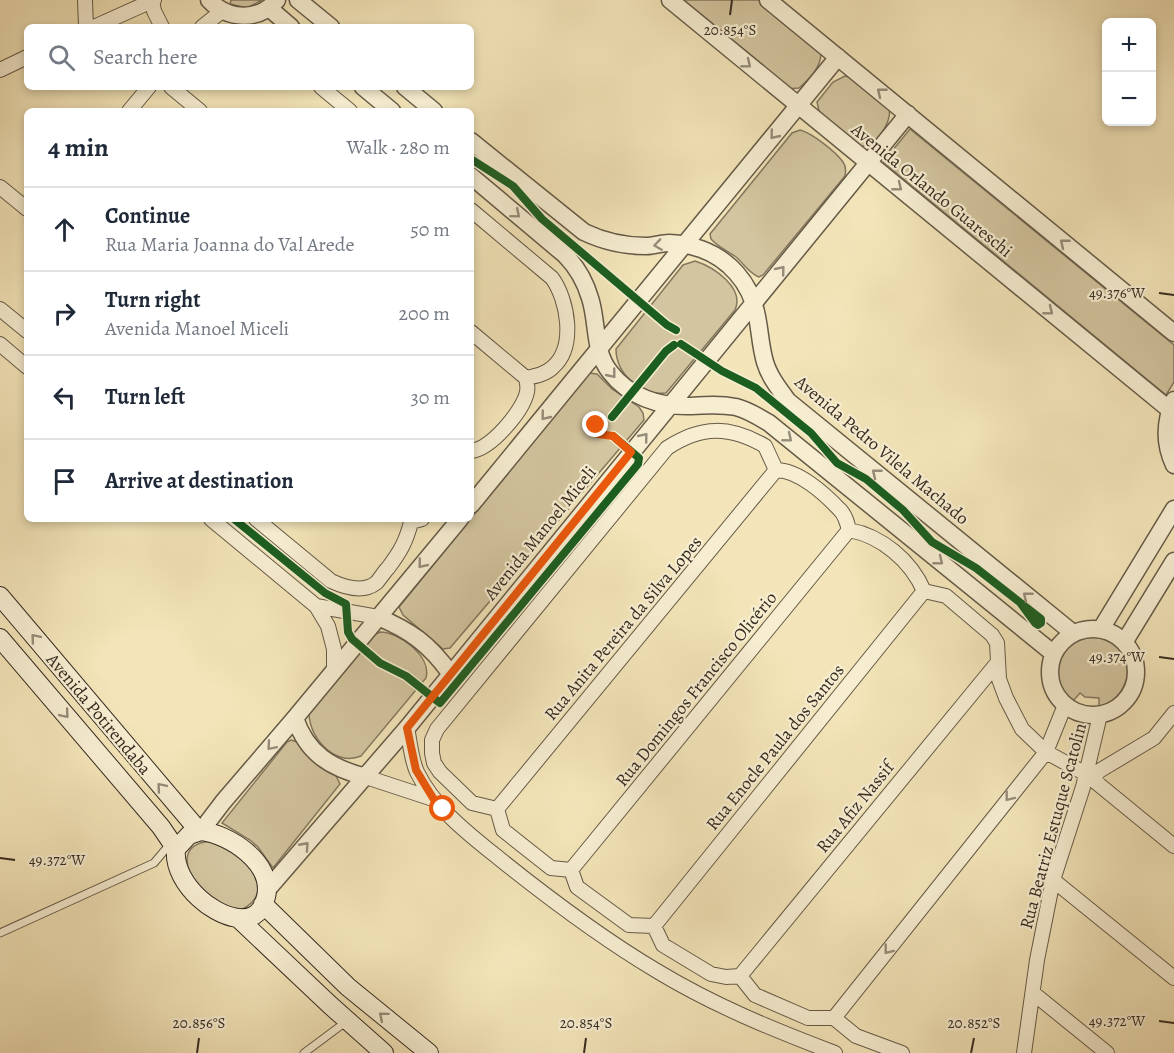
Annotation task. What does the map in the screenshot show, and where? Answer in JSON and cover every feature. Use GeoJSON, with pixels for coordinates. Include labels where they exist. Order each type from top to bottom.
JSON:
{"type":"FeatureCollection","features":[{"type":"Feature","properties":{"kind":"main road","name":"Avenida Potirendaba"},"geometry":{"type":"LineString","coordinates":[[0,596],[200,831]]}},
{"type":"Feature","properties":{"kind":"main road","name":"Avenida Potirendaba"},"geometry":{"type":"LineString","coordinates":[[0,638],[174,846]]}},
{"type":"Feature","properties":{"kind":"main road"},"geometry":{"type":"LineString","coordinates":[[265,897],[253,914],[239,919],[214,911],[190,889],[181,874],[174,846],[189,835],[200,831],[215,833],[226,838],[250,854],[261,870],[265,897],[348,987],[429,1053]]}},
{"type":"Feature","properties":{"kind":"main road"},"geometry":{"type":"LineString","coordinates":[[239,919],[384,1053]]}},
{"type":"Feature","properties":{"kind":"street"},"geometry":{"type":"LineString","coordinates":[[85,0],[86,24]]}},
{"type":"Feature","properties":{"kind":"street"},"geometry":{"type":"LineString","coordinates":[[101,24],[153,0],[154,11],[160,24]]}},
{"type":"Feature","properties":{"kind":"street"},"geometry":{"type":"LineString","coordinates":[[209,0],[222,11],[246,16],[273,4],[289,24]]}},
{"type":"Feature","properties":{"kind":"street"},"geometry":{"type":"LineString","coordinates":[[298,0],[327,24]]}},
{"type":"Feature","properties":{"kind":"street","name":"Avenida Orlando Guareschi"},"geometry":{"type":"LineString","coordinates":[[670,0],[868,163],[1172,405]]}},
{"type":"Feature","properties":{"kind":"street"},"geometry":{"type":"LineString","coordinates":[[768,0],[1174,333]]}},
{"type":"Feature","properties":{"kind":"street"},"geometry":{"type":"LineString","coordinates":[[206,24],[222,11]]}},
{"type":"Feature","properties":{"kind":"street"},"geometry":{"type":"LineString","coordinates":[[474,501],[838,57]]}},
{"type":"Feature","properties":{"kind":"street"},"geometry":{"type":"LineString","coordinates":[[0,70],[24,58]]}},
{"type":"Feature","properties":{"kind":"street"},"geometry":{"type":"LineString","coordinates":[[131,108],[146,90]]}},
{"type":"Feature","properties":{"kind":"street"},"geometry":{"type":"LineString","coordinates":[[175,90],[196,108]]}},
{"type":"Feature","properties":{"kind":"street"},"geometry":{"type":"LineString","coordinates":[[325,90],[346,108]]}},
{"type":"Feature","properties":{"kind":"street"},"geometry":{"type":"LineString","coordinates":[[367,90],[388,108]]}},
{"type":"Feature","properties":{"kind":"street"},"geometry":{"type":"LineString","coordinates":[[409,90],[430,108]]}},
{"type":"Feature","properties":{"kind":"street","name":"Avenida Manoel Miceli"},"geometry":{"type":"LineString","coordinates":[[265,897],[407,728],[908,114]]}},
{"type":"Feature","properties":{"kind":"street","name":"Avenida Pedro Vilela Machado"},"geometry":{"type":"LineString","coordinates":[[474,143],[584,232],[606,242],[627,246],[669,243],[700,248],[720,259],[738,274],[749,290],[765,364],[788,401],[1073,633]]}},
{"type":"Feature","properties":{"kind":"street"},"geometry":{"type":"LineString","coordinates":[[474,179],[578,268],[590,298],[602,360],[621,385],[641,398],[661,404],[688,406],[712,404],[736,407],[753,413],[769,423],[1054,654]]}},
{"type":"Feature","properties":{"kind":"street"},"geometry":{"type":"LineString","coordinates":[[0,187],[24,207]]}},
{"type":"Feature","properties":{"kind":"street"},"geometry":{"type":"LineString","coordinates":[[474,213],[552,278],[560,289],[567,338],[563,353],[554,367],[543,374],[526,378]]}},
{"type":"Feature","properties":{"kind":"street"},"geometry":{"type":"LineString","coordinates":[[0,309],[24,329]]}},
{"type":"Feature","properties":{"kind":"street"},"geometry":{"type":"LineString","coordinates":[[474,335],[526,378],[528,391],[522,405],[498,436],[486,445],[474,450]]}},
{"type":"Feature","properties":{"kind":"street"},"geometry":{"type":"LineString","coordinates":[[0,344],[24,364]]}},
{"type":"Feature","properties":{"kind":"street"},"geometry":{"type":"LineString","coordinates":[[1172,405],[1167,440],[1174,465]]}},
{"type":"Feature","properties":{"kind":"street"},"geometry":{"type":"LineString","coordinates":[[902,1053],[856,1036],[834,1018],[808,1018],[755,995],[740,976],[711,974],[663,945],[654,926],[629,925],[577,887],[571,870],[551,868],[502,830],[497,809],[472,804],[434,763],[432,740],[437,729],[668,448],[692,434],[721,430],[738,433],[765,446],[777,470],[787,470],[804,478],[840,509],[849,530],[870,534],[912,568],[924,591],[946,596],[992,635],[997,643],[999,679],[1014,717],[1022,729],[1046,752],[1089,776],[1174,846]]}},
{"type":"Feature","properties":{"kind":"street","name":"Rua Anita Pereira da Silva Lopes"},"geometry":{"type":"LineString","coordinates":[[497,809],[777,470]]}},
{"type":"Feature","properties":{"kind":"street"},"geometry":{"type":"LineString","coordinates":[[1101,628],[1174,509]]}},
{"type":"Feature","properties":{"kind":"street"},"geometry":{"type":"LineString","coordinates":[[215,522],[316,606],[328,626],[334,649],[334,669]]}},
{"type":"Feature","properties":{"kind":"street"},"geometry":{"type":"LineString","coordinates":[[260,522],[331,581],[353,588],[375,584],[403,548],[413,522]]}},
{"type":"Feature","properties":{"kind":"street"},"geometry":{"type":"LineString","coordinates":[[200,831],[457,522]]}},
{"type":"Feature","properties":{"kind":"street","name":"Rua Domingos Francisco Olicério"},"geometry":{"type":"LineString","coordinates":[[571,870],[849,530]]}},
{"type":"Feature","properties":{"kind":"street"},"geometry":{"type":"LineString","coordinates":[[1125,641],[1174,561]]}},
{"type":"Feature","properties":{"kind":"street","name":"Rua Enocle Paula dos Santos"},"geometry":{"type":"LineString","coordinates":[[654,926],[924,591]]}},
{"type":"Feature","properties":{"kind":"street"},"geometry":{"type":"LineString","coordinates":[[316,606],[378,617],[401,627],[420,639],[437,655],[450,673]]}},
{"type":"Feature","properties":{"kind":"street"},"geometry":{"type":"LineString","coordinates":[[1101,628],[1125,641],[1134,656],[1137,673],[1133,689],[1123,704],[1100,715],[1082,714],[1065,705],[1055,692],[1050,677],[1051,661],[1061,642],[1073,633],[1101,628]]}},
{"type":"Feature","properties":{"kind":"street","name":"Rua Afiz Nassif"},"geometry":{"type":"LineString","coordinates":[[740,976],[998,662]]}},
{"type":"Feature","properties":{"kind":"street"},"geometry":{"type":"LineString","coordinates":[[834,1018],[1046,752],[1065,705]]}},
{"type":"Feature","properties":{"kind":"street","name":"Rua Beatriz Estuque Scatolin"},"geometry":{"type":"LineString","coordinates":[[1024,1053],[1037,960],[1053,880],[1089,776],[1100,715]]}},
{"type":"Feature","properties":{"kind":"street"},"geometry":{"type":"LineString","coordinates":[[1089,776],[1154,738],[1174,716]]}},
{"type":"Feature","properties":{"kind":"street"},"geometry":{"type":"LineString","coordinates":[[295,718],[300,733],[309,747],[327,762],[343,771],[433,798]]}},
{"type":"Feature","properties":{"kind":"street"},"geometry":{"type":"LineString","coordinates":[[407,728],[416,770],[433,798],[480,843],[531,884],[657,971],[767,1027],[835,1053]]}},
{"type":"Feature","properties":{"kind":"street"},"geometry":{"type":"LineString","coordinates":[[1053,880],[1174,978]]}},
{"type":"Feature","properties":{"kind":"street"},"geometry":{"type":"LineString","coordinates":[[1033,993],[1107,1053]]}},
{"type":"Feature","properties":{"kind":"lane"},"geometry":{"type":"LineString","coordinates":[[0,933],[154,863],[174,846]]}},
{"type":"Feature","properties":{"kind":"lane"},"geometry":{"type":"LineString","coordinates":[[304,1053],[347,1021]]}},
{"type":"Feature","properties":{"kind":"shaded area"},"geometry":{"type":"Polygon","coordinates":[[[231,0],[262,0],[247,8],[230,4],[231,0]]]}},
{"type":"Feature","properties":{"kind":"shaded area"},"geometry":{"type":"Polygon","coordinates":[[[678,0],[760,0],[821,50],[818,66],[799,88],[787,89],[678,0]]]}},
{"type":"Feature","properties":{"kind":"shaded area"},"geometry":{"type":"Polygon","coordinates":[[[845,76],[850,77],[889,109],[889,118],[884,128],[878,138],[869,145],[860,146],[820,115],[817,102],[833,82],[845,76]]]}},
{"type":"Feature","properties":{"kind":"shaded area"},"geometry":{"type":"Polygon","coordinates":[[[910,129],[1174,345],[1174,382],[1166,395],[883,162],[910,129]]]}},
{"type":"Feature","properties":{"kind":"shaded area"},"geometry":{"type":"Polygon","coordinates":[[[800,130],[817,139],[840,158],[845,165],[845,176],[759,277],[714,242],[710,234],[792,133],[800,130]]]}},
{"type":"Feature","properties":{"kind":"shaded area"},"geometry":{"type":"Polygon","coordinates":[[[695,261],[719,273],[732,286],[737,302],[735,310],[666,393],[648,391],[639,387],[625,375],[620,367],[616,349],[683,265],[695,261]]]}},
{"type":"Feature","properties":{"kind":"shaded area"},"geometry":{"type":"Polygon","coordinates":[[[589,373],[597,374],[612,389],[639,407],[643,413],[644,420],[450,648],[443,649],[403,615],[399,607],[468,522],[474,522],[474,515],[589,373]]]}},
{"type":"Feature","properties":{"kind":"shaded area"},"geometry":{"type":"Polygon","coordinates":[[[380,632],[396,636],[419,654],[427,670],[426,678],[361,756],[351,758],[333,754],[325,748],[313,732],[309,713],[374,635],[380,632]]]}},
{"type":"Feature","properties":{"kind":"shaded area"},"geometry":{"type":"Polygon","coordinates":[[[1087,636],[1102,637],[1114,643],[1122,651],[1127,661],[1128,672],[1119,693],[1111,702],[1099,707],[1099,698],[1085,697],[1080,693],[1073,701],[1065,692],[1058,673],[1058,664],[1068,648],[1087,636]]]}},
{"type":"Feature","properties":{"kind":"shaded area"},"geometry":{"type":"Polygon","coordinates":[[[291,740],[297,742],[314,761],[335,774],[340,784],[273,868],[258,847],[222,823],[291,740]]]}},
{"type":"Feature","properties":{"kind":"shaded area"},"geometry":{"type":"Polygon","coordinates":[[[211,841],[239,855],[252,870],[257,883],[257,894],[243,909],[215,902],[207,897],[189,871],[187,857],[189,851],[194,846],[211,841]]]}},
{"type":"Feature","properties":{"kind":"cycle path"},"geometry":{"type":"LineString","coordinates":[[474,161],[513,186],[542,219],[667,325],[676,330]]}},
{"type":"Feature","properties":{"kind":"cycle path"},"geometry":{"type":"LineString","coordinates":[[681,344],[722,371],[756,388],[811,433],[837,463],[866,479],[903,510],[932,542],[976,568],[1041,619],[1041,623],[1038,625],[1035,623],[1021,604]]}},
{"type":"Feature","properties":{"kind":"cycle path"},"geometry":{"type":"LineString","coordinates":[[612,417],[666,351],[674,345]]}},
{"type":"Feature","properties":{"kind":"cycle path"},"geometry":{"type":"LineString","coordinates":[[238,522],[325,593],[346,604],[348,632],[352,639],[380,663],[406,676],[440,703],[638,464],[639,458],[613,436]]}},
{"type":"Feature","properties":{"kind":"route"},"geometry":{"type":"LineString","coordinates":[[443,809],[433,798],[416,770],[407,728],[631,452],[613,436],[600,436],[596,432],[596,425]]}}]}
